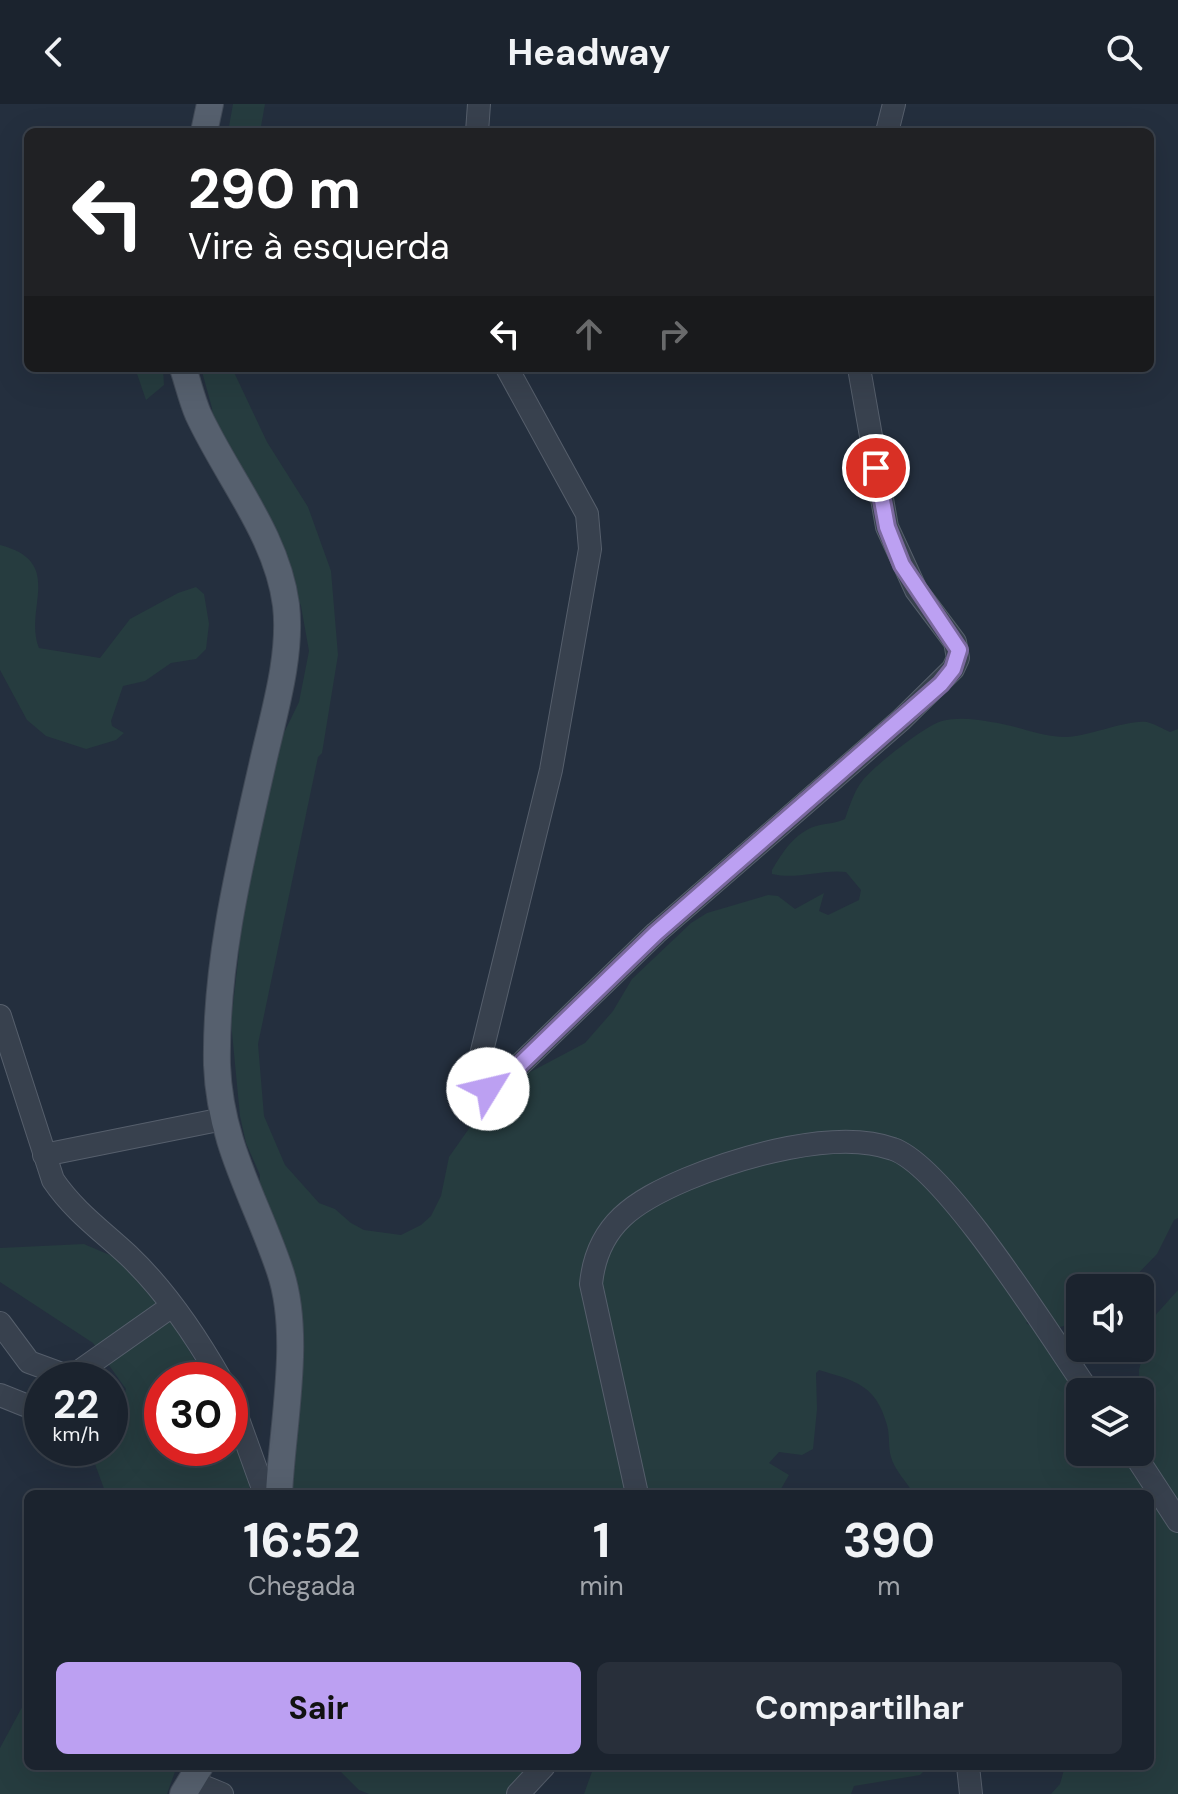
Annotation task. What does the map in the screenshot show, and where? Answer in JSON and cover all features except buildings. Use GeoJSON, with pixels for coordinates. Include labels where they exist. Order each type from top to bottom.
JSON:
{"type":"FeatureCollection","features":[{"type":"Feature","properties":{"kind":"main road"},"geometry":{"type":"LineString","coordinates":[[205,128],[210,104]]}},
{"type":"Feature","properties":{"kind":"main road"},"geometry":{"type":"LineString","coordinates":[[184,372],[198,413],[276,564],[286,606],[285,650],[233,894],[217,1064],[223,1119],[243,1184],[281,1273],[289,1320],[279,1490]]}},
{"type":"Feature","properties":{"kind":"street"},"geometry":{"type":"LineString","coordinates":[[477,128],[479,104]]}},
{"type":"Feature","properties":{"kind":"street"},"geometry":{"type":"LineString","coordinates":[[888,128],[894,104]]}},
{"type":"Feature","properties":{"kind":"street"},"geometry":{"type":"LineString","coordinates":[[509,372],[582,503],[590,529],[590,549],[551,770],[480,1059],[478,1084],[484,1089],[504,1080],[656,933],[911,711],[953,669],[958,658],[955,642],[916,590],[887,527],[860,372]]}},
{"type":"Feature","properties":{"kind":"street"},"geometry":{"type":"LineString","coordinates":[[0,1016],[53,1180],[67,1201],[129,1256],[196,1337],[211,1362]]}},
{"type":"Feature","properties":{"kind":"street"},"geometry":{"type":"LineString","coordinates":[[44,1155],[223,1119]]}},
{"type":"Feature","properties":{"kind":"street"},"geometry":{"type":"LineString","coordinates":[[636,1490],[591,1284],[594,1259],[622,1216],[650,1195],[714,1168],[795,1148],[869,1143],[913,1158],[938,1181],[1079,1378]]}},
{"type":"Feature","properties":{"kind":"street"},"geometry":{"type":"LineString","coordinates":[[91,1362],[172,1306]]}},
{"type":"Feature","properties":{"kind":"street"},"geometry":{"type":"LineString","coordinates":[[0,1323],[29,1362]]}},
{"type":"Feature","properties":{"kind":"street"},"geometry":{"type":"LineString","coordinates":[[0,1395],[24,1405]]}},
{"type":"Feature","properties":{"kind":"street"},"geometry":{"type":"LineString","coordinates":[[248,1447],[264,1490]]}},
{"type":"Feature","properties":{"kind":"street"},"geometry":{"type":"LineString","coordinates":[[1142,1466],[1178,1521]]}},
{"type":"Feature","properties":{"kind":"street"},"geometry":{"type":"LineString","coordinates":[[518,1794],[540,1770]]}},
{"type":"Feature","properties":{"kind":"street"},"geometry":{"type":"LineString","coordinates":[[968,1770],[971,1794]]}},
{"type":"Feature","properties":{"kind":"street"},"geometry":{"type":"LineString","coordinates":[[191,1780],[222,1794]]}},
{"type":"Feature","properties":{"kind":"green space"},"geometry":{"type":"Polygon","coordinates":[[[233,104],[265,104],[261,128],[229,128],[233,104]]]}},
{"type":"Feature","properties":{"kind":"green space"},"geometry":{"type":"Polygon","coordinates":[[[136,372],[163,372],[164,385],[146,400],[136,372]]]}},
{"type":"Feature","properties":{"kind":"green space"},"geometry":{"type":"Polygon","coordinates":[[[202,372],[234,372],[267,442],[308,507],[331,571],[338,655],[322,753],[318,757],[258,1044],[264,1116],[285,1165],[319,1203],[335,1209],[364,1230],[401,1235],[431,1216],[441,1196],[449,1157],[475,1120],[519,1078],[585,1043],[613,1011],[632,979],[691,923],[707,913],[768,895],[778,896],[795,909],[824,893],[819,911],[828,915],[859,900],[861,890],[846,872],[781,876],[772,874],[772,870],[794,839],[813,827],[845,819],[863,780],[924,730],[942,721],[960,719],[1000,723],[1063,737],[1139,722],[1150,723],[1170,732],[1178,729],[1178,1218],[1174,1220],[1157,1254],[1138,1274],[1066,1274],[1066,1325],[1060,1327],[1030,1320],[1026,1323],[1038,1330],[1071,1378],[1066,1378],[1066,1466],[1154,1466],[1154,1378],[1139,1378],[1139,1370],[1141,1362],[1154,1362],[1154,1317],[1178,1290],[1178,1794],[1051,1794],[1060,1784],[1064,1770],[1154,1770],[1154,1490],[911,1490],[893,1462],[887,1425],[877,1401],[863,1387],[844,1378],[819,1370],[816,1373],[817,1409],[813,1449],[802,1455],[779,1452],[769,1463],[789,1475],[780,1490],[280,1490],[290,1362],[257,1218],[260,1175],[246,1143],[240,1116],[231,1022],[239,952],[237,946],[279,743],[299,702],[309,651],[301,606],[284,565],[214,430],[212,408],[202,372]]]}},
{"type":"Feature","properties":{"kind":"green space"},"geometry":{"type":"Polygon","coordinates":[[[0,545],[20,553],[32,563],[37,575],[35,633],[39,648],[100,658],[130,619],[178,593],[196,587],[204,594],[209,624],[206,649],[196,659],[171,663],[145,681],[123,686],[111,721],[112,726],[124,733],[116,740],[86,749],[46,736],[27,720],[0,670],[0,545]]]}},
{"type":"Feature","properties":{"kind":"green space"},"geometry":{"type":"Polygon","coordinates":[[[84,1244],[124,1262],[135,1271],[169,1316],[196,1362],[144,1362],[144,1466],[247,1466],[250,1490],[105,1490],[96,1466],[128,1466],[128,1362],[107,1362],[93,1343],[0,1282],[0,1248],[84,1244]]]}},
{"type":"Feature","properties":{"kind":"green space"},"geometry":{"type":"Polygon","coordinates":[[[24,1704],[24,1770],[176,1770],[167,1794],[0,1794],[0,1748],[24,1704]]]}},
{"type":"Feature","properties":{"kind":"green space"},"geometry":{"type":"Polygon","coordinates":[[[339,1770],[527,1770],[518,1794],[369,1794],[359,1790],[339,1770]]]}},
{"type":"Feature","properties":{"kind":"green space"},"geometry":{"type":"Polygon","coordinates":[[[593,1770],[925,1770],[920,1775],[854,1786],[851,1794],[584,1794],[593,1770]]]}},
{"type":"Feature","properties":{"kind":"route"},"geometry":{"type":"LineString","coordinates":[[488,1089],[504,1080],[540,1048],[656,933],[901,720],[953,669],[959,650],[902,565],[887,527],[876,468]]}}]}
